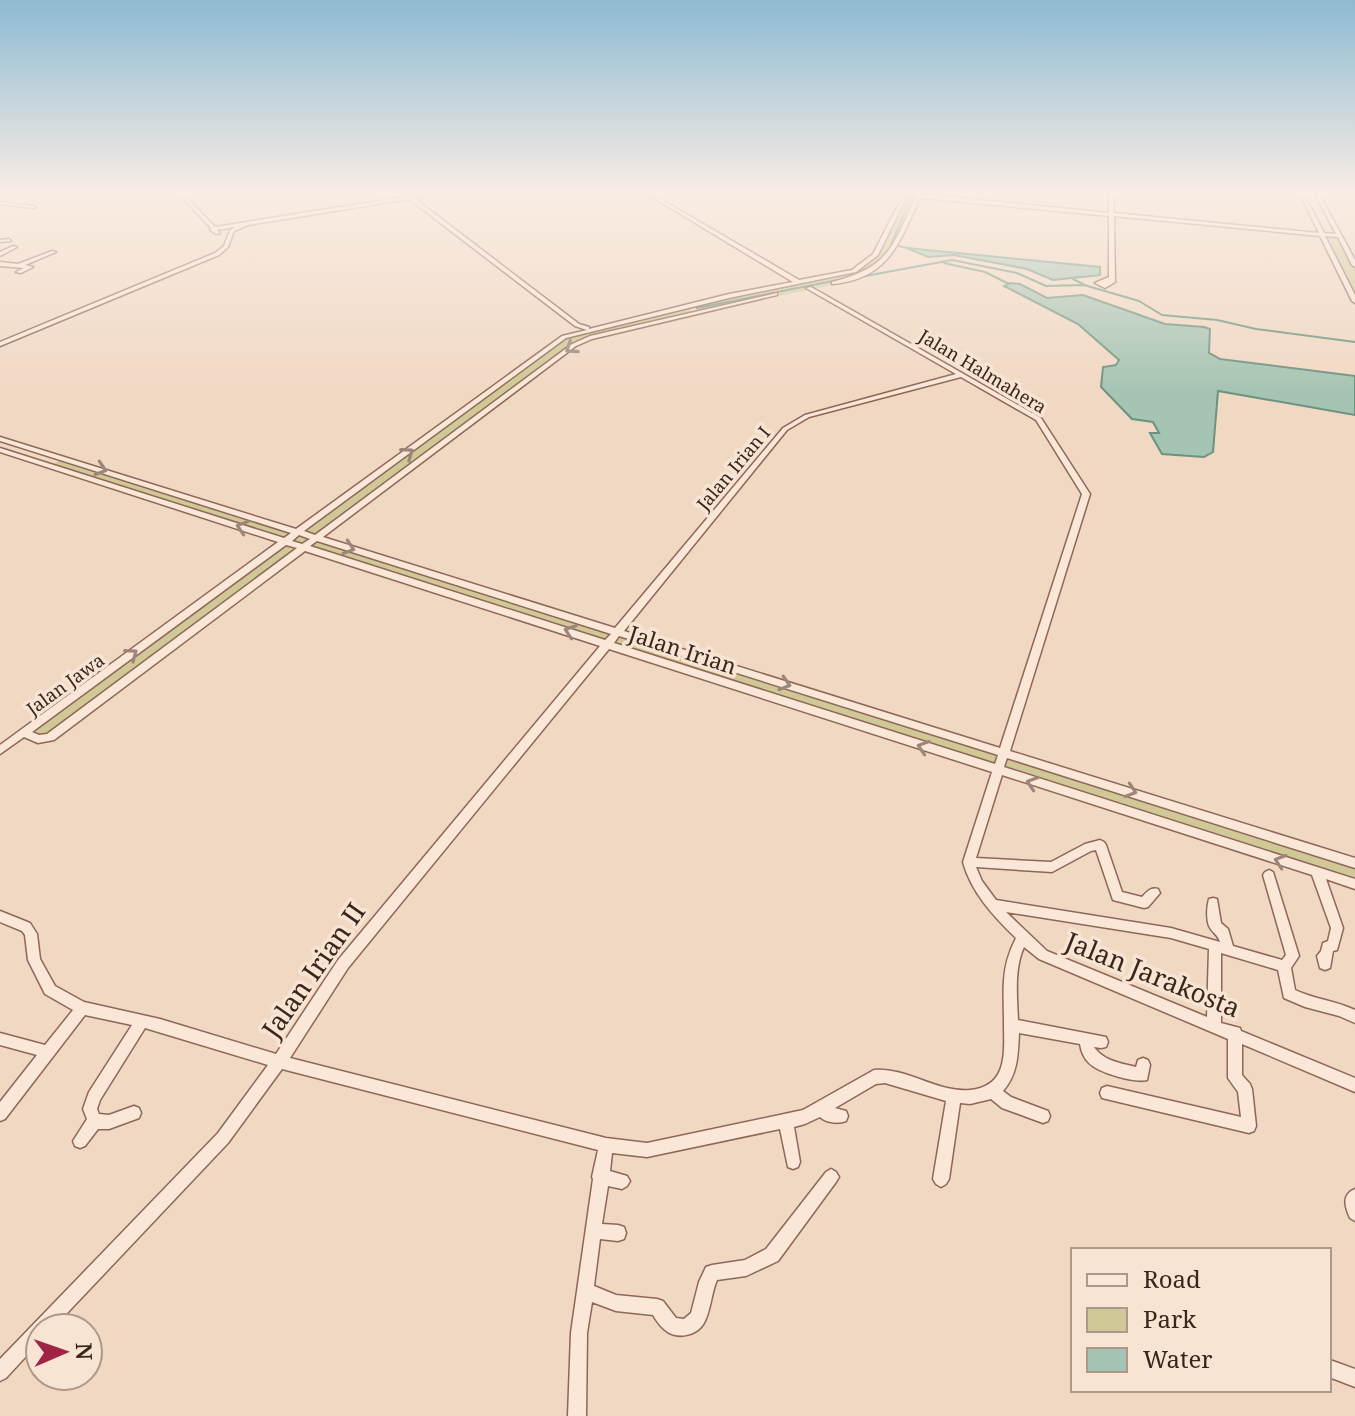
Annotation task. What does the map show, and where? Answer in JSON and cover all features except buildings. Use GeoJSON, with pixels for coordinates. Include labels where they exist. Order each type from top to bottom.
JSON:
{"type":"FeatureCollection","features":[{"type":"Feature","properties":{"kind":"street"},"geometry":{"type":"LineString","coordinates":[[0,264],[20,268],[39,260]]}},
{"type":"Feature","properties":{"kind":"street"},"geometry":{"type":"LineString","coordinates":[[0,344],[200,260]]}},
{"type":"Feature","properties":{"kind":"street"},"geometry":{"type":"LineString","coordinates":[[492,260],[568,320],[591,328]]}},
{"type":"Feature","properties":{"kind":"street","name":"Jalan Halmahera"},"geometry":{"type":"LineString","coordinates":[[764,260],[1039,419],[1086,494],[998,771]]}},
{"type":"Feature","properties":{"kind":"street","name":"Jalan Jawa"},"geometry":{"type":"LineString","coordinates":[[24,733],[38,739],[50,737],[583,340],[848,273],[870,260]]}},
{"type":"Feature","properties":{"kind":"street"},"geometry":{"type":"LineString","coordinates":[[880,260],[886,261]]}},
{"type":"Feature","properties":{"kind":"street"},"geometry":{"type":"LineString","coordinates":[[1111,260],[1111,278]]}},
{"type":"Feature","properties":{"kind":"street"},"geometry":{"type":"LineString","coordinates":[[1335,260],[1355,301]]}},
{"type":"Feature","properties":{"kind":"street","name":"Jalan Jawa"},"geometry":{"type":"LineString","coordinates":[[24,733],[571,334],[804,284],[861,276],[886,261]]}},
{"type":"Feature","properties":{"kind":"street"},"geometry":{"type":"LineString","coordinates":[[568,320],[574,327],[571,334]]}},
{"type":"Feature","properties":{"kind":"street","name":"Jalan Irian I"},"geometry":{"type":"LineString","coordinates":[[617,632],[788,426],[807,416],[961,375]]}},
{"type":"Feature","properties":{"kind":"street"},"geometry":{"type":"LineString","coordinates":[[430,437],[444,442]]}},
{"type":"Feature","properties":{"kind":"street","name":"Jalan Irian"},"geometry":{"type":"LineString","coordinates":[[0,439],[1355,863]]}},
{"type":"Feature","properties":{"kind":"street","name":"Jalan Irian"},"geometry":{"type":"LineString","coordinates":[[0,450],[1355,884]]}},
{"type":"Feature","properties":{"kind":"street"},"geometry":{"type":"LineString","coordinates":[[50,466],[65,458]]}},
{"type":"Feature","properties":{"kind":"street","name":"Jalan Irian II"},"geometry":{"type":"LineString","coordinates":[[55,1312],[223,1138],[279,1062],[343,964],[617,632]]}},
{"type":"Feature","properties":{"kind":"street"},"geometry":{"type":"LineString","coordinates":[[0,750],[24,733]]}},
{"type":"Feature","properties":{"kind":"street"},"geometry":{"type":"LineString","coordinates":[[998,771],[969,862],[1052,867],[1089,847],[1100,845],[1117,896],[1144,903],[1154,893]]}},
{"type":"Feature","properties":{"kind":"street","name":"Jalan Jarakosta"},"geometry":{"type":"LineString","coordinates":[[969,862],[973,877],[995,905],[1022,938],[1043,955],[1355,1085]]}},
{"type":"Feature","properties":{"kind":"street"},"geometry":{"type":"LineString","coordinates":[[1317,872],[1338,932],[1333,946],[1327,947],[1327,955],[1323,956],[1325,964]]}},
{"type":"Feature","properties":{"kind":"street"},"geometry":{"type":"LineString","coordinates":[[995,905],[1165,932],[1284,966],[1291,962],[1293,956],[1269,875]]}},
{"type":"Feature","properties":{"kind":"street"},"geometry":{"type":"LineString","coordinates":[[1213,903],[1215,925],[1224,933],[1214,1024]]}},
{"type":"Feature","properties":{"kind":"street"},"geometry":{"type":"LineString","coordinates":[[0,916],[26,927],[31,934],[34,960],[50,990],[82,1008],[142,1021],[279,1062],[606,1145],[647,1150],[809,1115],[866,1080],[878,1076],[954,1096],[971,1097],[991,1090],[1003,1082],[1010,1070],[1013,1044],[1010,1025],[1011,956],[1022,938]]}},
{"type":"Feature","properties":{"kind":"street"},"geometry":{"type":"LineString","coordinates":[[1284,966],[1289,994],[1337,1008],[1355,1017]]}},
{"type":"Feature","properties":{"kind":"street"},"geometry":{"type":"LineString","coordinates":[[0,1114],[82,1008]]}},
{"type":"Feature","properties":{"kind":"street"},"geometry":{"type":"LineString","coordinates":[[95,1121],[90,1109],[94,1097],[142,1021]]}},
{"type":"Feature","properties":{"kind":"street"},"geometry":{"type":"LineString","coordinates":[[1010,1025],[1101,1042]]}},
{"type":"Feature","properties":{"kind":"street"},"geometry":{"type":"LineString","coordinates":[[1107,1093],[1249,1126],[1245,1089],[1235,1078],[1235,1033]]}},
{"type":"Feature","properties":{"kind":"street"},"geometry":{"type":"LineString","coordinates":[[0,1039],[48,1052]]}},
{"type":"Feature","properties":{"kind":"street"},"geometry":{"type":"LineString","coordinates":[[1086,1039],[1086,1052],[1094,1062],[1142,1075],[1143,1065]]}},
{"type":"Feature","properties":{"kind":"street"},"geometry":{"type":"LineString","coordinates":[[991,1090],[1007,1103],[1043,1116]]}},
{"type":"Feature","properties":{"kind":"street"},"geometry":{"type":"LineString","coordinates":[[941,1179],[954,1096]]}},
{"type":"Feature","properties":{"kind":"street"},"geometry":{"type":"LineString","coordinates":[[821,1107],[827,1114],[841,1116]]}},
{"type":"Feature","properties":{"kind":"street"},"geometry":{"type":"LineString","coordinates":[[95,1121],[109,1122],[134,1113]]}},
{"type":"Feature","properties":{"kind":"street"},"geometry":{"type":"LineString","coordinates":[[80,1141],[95,1121]]}},
{"type":"Feature","properties":{"kind":"street"},"geometry":{"type":"LineString","coordinates":[[786,1121],[793,1162]]}},
{"type":"Feature","properties":{"kind":"street"},"geometry":{"type":"LineString","coordinates":[[577,1416],[579,1333],[606,1145]]}},
{"type":"Feature","properties":{"kind":"street"},"geometry":{"type":"LineString","coordinates":[[600,1177],[622,1181]]}},
{"type":"Feature","properties":{"kind":"street"},"geometry":{"type":"LineString","coordinates":[[585,1291],[616,1303],[657,1307],[672,1326],[690,1327],[698,1322],[712,1273],[746,1268],[772,1255],[831,1177]]}},
{"type":"Feature","properties":{"kind":"street"},"geometry":{"type":"LineString","coordinates":[[1355,1197],[1352,1200],[1355,1213]]}},
{"type":"Feature","properties":{"kind":"street"},"geometry":{"type":"LineString","coordinates":[[593,1231],[618,1233]]}},
{"type":"Feature","properties":{"kind":"street","name":"Jalan Irian II"},"geometry":{"type":"LineString","coordinates":[[0,1372],[24,1346]]}},
{"type":"Feature","properties":{"kind":"street"},"geometry":{"type":"LineString","coordinates":[[1331,1369],[1355,1378]]}},
{"type":"Feature","properties":{"kind":"green space"},"geometry":{"type":"Polygon","coordinates":[[[887,260],[872,272],[826,286],[698,311],[690,305],[814,281],[858,268],[870,261],[887,260]]]}},
{"type":"Feature","properties":{"kind":"green space"},"geometry":{"type":"Polygon","coordinates":[[[1335,260],[1352,260],[1355,265],[1355,301],[1335,260]]]}},
{"type":"Feature","properties":{"kind":"green space"},"geometry":{"type":"Polygon","coordinates":[[[685,306],[693,312],[583,340],[317,537],[1355,863],[1355,884],[304,546],[50,737],[24,733],[287,541],[50,466],[65,458],[299,532],[564,337],[685,306]]]}},
{"type":"Feature","properties":{"kind":"water"},"geometry":{"type":"Polygon","coordinates":[[[980,260],[1030,260],[1100,267],[1100,275],[1053,280],[1027,269],[980,260]]]}},
{"type":"Feature","properties":{"kind":"water"},"geometry":{"type":"Polygon","coordinates":[[[1020,284],[1047,298],[1083,295],[1165,324],[1210,329],[1209,353],[1220,359],[1355,376],[1355,415],[1218,391],[1213,452],[1204,457],[1162,454],[1150,433],[1159,433],[1153,422],[1132,419],[1101,387],[1103,367],[1116,365],[1119,360],[1078,324],[1004,286],[1020,284]]]}},
{"type":"Feature","properties":{"kind":"waterway"},"geometry":{"type":"LineString","coordinates":[[860,277],[952,260]]}},
{"type":"Feature","properties":{"kind":"waterway"},"geometry":{"type":"LineString","coordinates":[[952,260],[1017,273],[1046,286],[1084,285],[1139,301],[1162,315],[1217,320],[1256,329],[1355,342]]}},
{"type":"Feature","properties":{"kind":"waterway"},"geometry":{"type":"LineString","coordinates":[[944,263],[985,272],[1009,284]]}},
{"type":"Feature","properties":{"kind":"waterway"},"geometry":{"type":"LineString","coordinates":[[1073,279],[1083,284]]}},
{"type":"Feature","properties":{"kind":"waterway"},"geometry":{"type":"LineString","coordinates":[[697,308],[838,280]]}}]}
